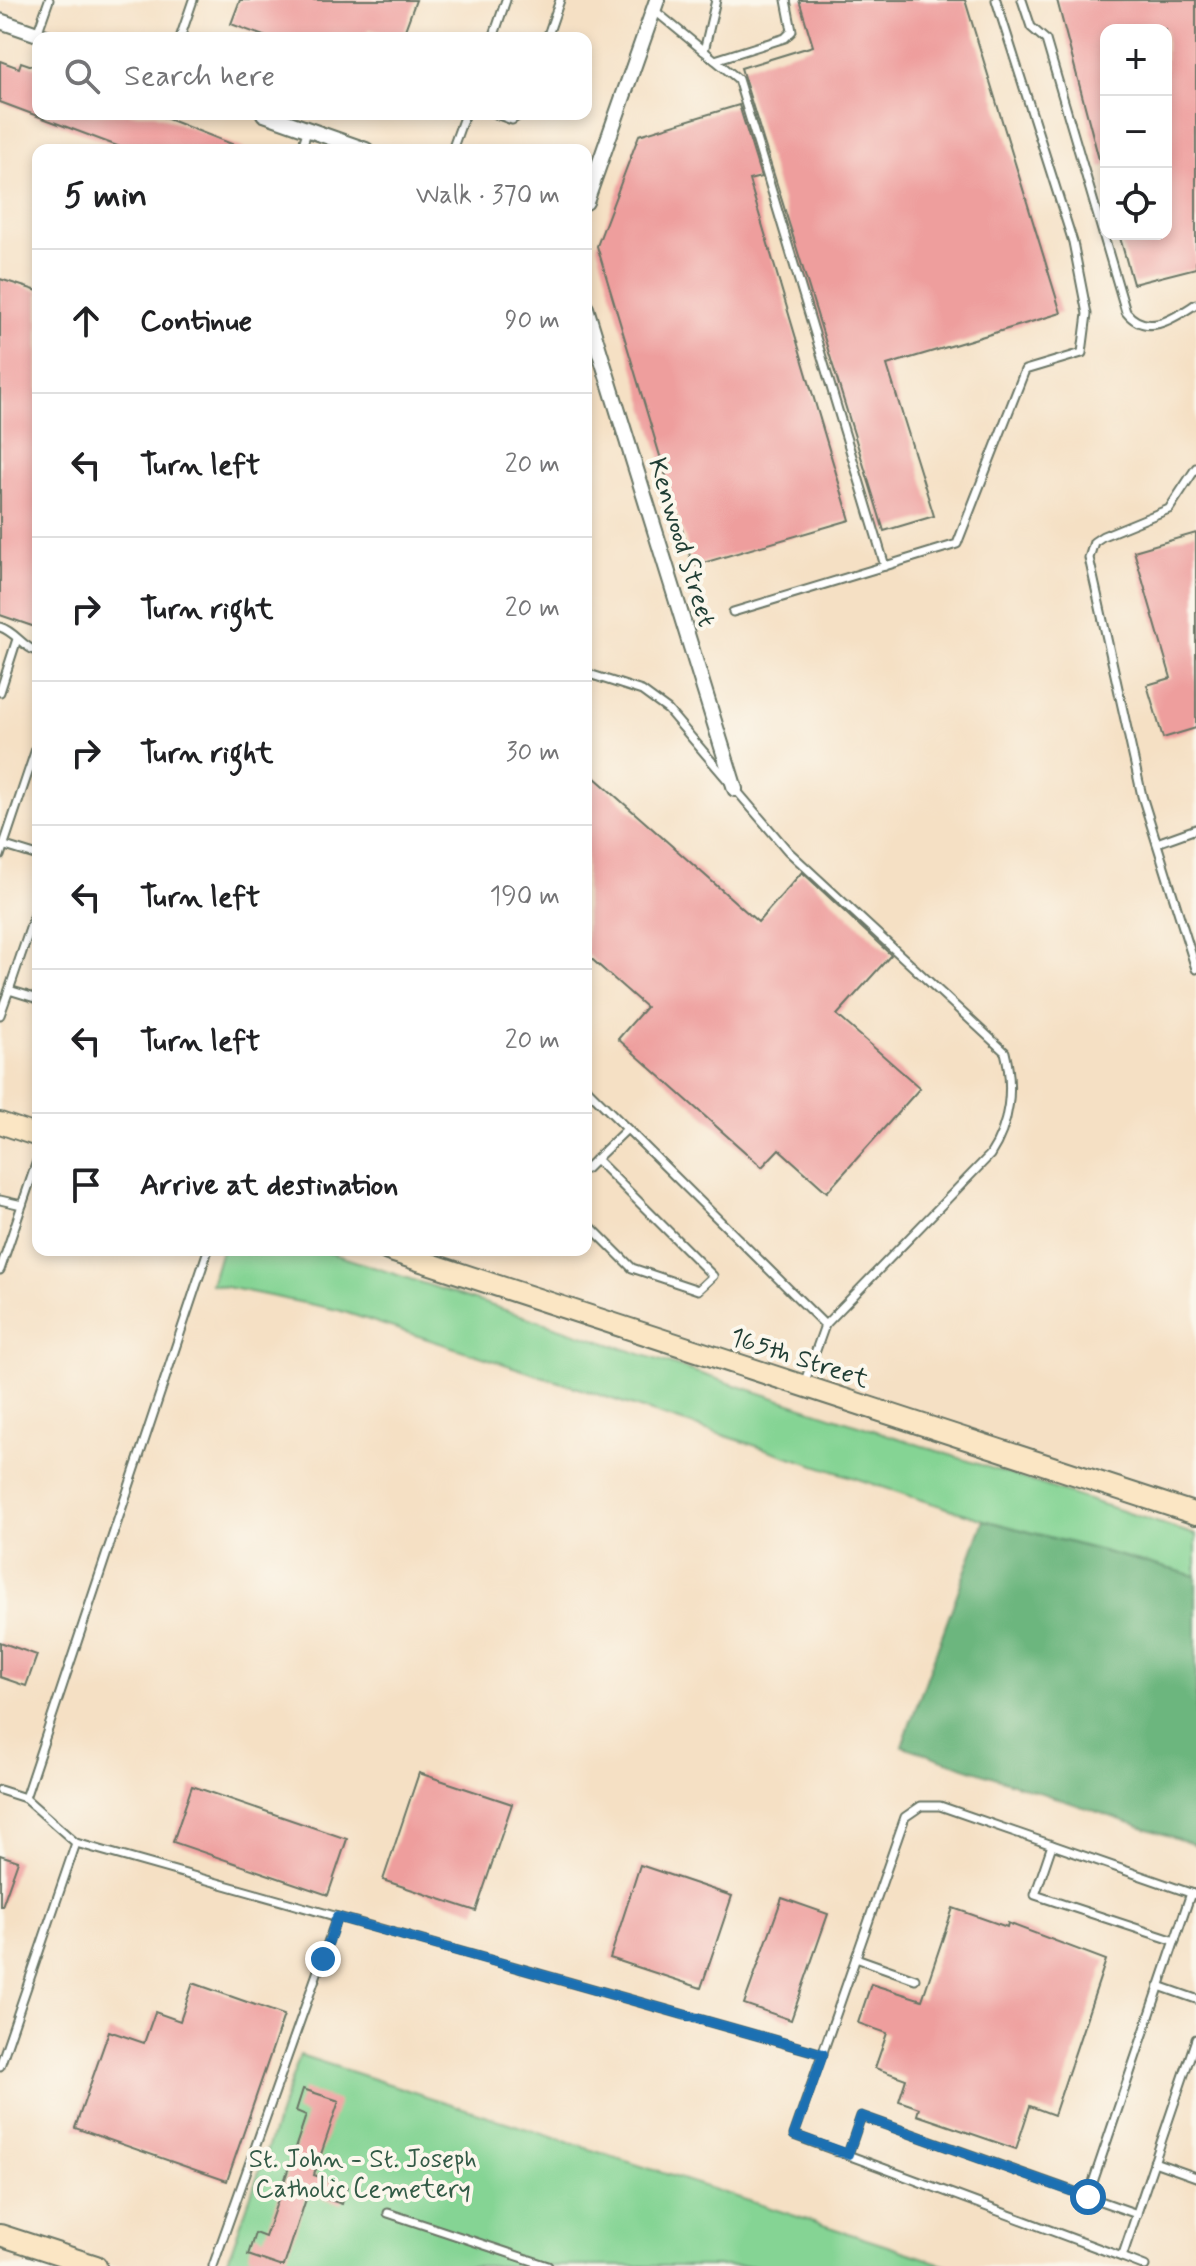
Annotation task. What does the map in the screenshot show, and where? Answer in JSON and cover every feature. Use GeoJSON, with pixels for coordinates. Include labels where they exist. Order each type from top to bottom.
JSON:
{"type":"FeatureCollection","features":[{"type":"Feature","properties":{"kind":"main road"},"geometry":{"type":"LineString","coordinates":[[0,1123],[32,1134]]}},
{"type":"Feature","properties":{"kind":"main road","name":"165th Street"},"geometry":{"type":"LineString","coordinates":[[406,1256],[1196,1514]]}},
{"type":"Feature","properties":{"kind":"main road"},"geometry":{"type":"LineString","coordinates":[[0,2235],[96,2266]]}},
{"type":"Feature","properties":{"kind":"street"},"geometry":{"type":"LineString","coordinates":[[592,185],[655,5]]}},
{"type":"Feature","properties":{"kind":"street"},"geometry":{"type":"LineString","coordinates":[[0,21],[32,32]]}},
{"type":"Feature","properties":{"kind":"street"},"geometry":{"type":"LineString","coordinates":[[282,120],[349,144]]}},
{"type":"Feature","properties":{"kind":"street","name":"Kenwood Street"},"geometry":{"type":"LineString","coordinates":[[592,327],[735,789]]}},
{"type":"Feature","properties":{"kind":"lane"},"geometry":{"type":"LineString","coordinates":[[44,32],[49,0]]}},
{"type":"Feature","properties":{"kind":"lane"},"geometry":{"type":"LineString","coordinates":[[182,32],[193,0]]}},
{"type":"Feature","properties":{"kind":"lane"},"geometry":{"type":"LineString","coordinates":[[495,32],[506,0]]}},
{"type":"Feature","properties":{"kind":"lane"},"geometry":{"type":"LineString","coordinates":[[549,32],[560,0]]}},
{"type":"Feature","properties":{"kind":"lane"},"geometry":{"type":"LineString","coordinates":[[704,51],[716,0]]}},
{"type":"Feature","properties":{"kind":"lane"},"geometry":{"type":"LineString","coordinates":[[715,60],[785,38],[792,31],[786,0]]}},
{"type":"Feature","properties":{"kind":"lane"},"geometry":{"type":"LineString","coordinates":[[733,612],[957,544],[1025,370],[1082,353],[1087,314],[1073,242],[996,0]]}},
{"type":"Feature","properties":{"kind":"lane"},"geometry":{"type":"LineString","coordinates":[[1022,0],[1031,27],[1046,40],[1126,312],[1133,320],[1152,326],[1172,319],[1196,304]]}},
{"type":"Feature","properties":{"kind":"lane"},"geometry":{"type":"LineString","coordinates":[[655,5],[738,79],[885,566]]}},
{"type":"Feature","properties":{"kind":"lane"},"geometry":{"type":"LineString","coordinates":[[454,144],[463,120]]}},
{"type":"Feature","properties":{"kind":"lane"},"geometry":{"type":"LineString","coordinates":[[303,144],[308,129]]}},
{"type":"Feature","properties":{"kind":"lane"},"geometry":{"type":"LineString","coordinates":[[1196,468],[1169,509],[1103,536],[1094,542],[1089,558],[1142,796],[1196,969]]}},
{"type":"Feature","properties":{"kind":"lane"},"geometry":{"type":"LineString","coordinates":[[0,627],[10,631],[26,648],[32,650]]}},
{"type":"Feature","properties":{"kind":"lane"},"geometry":{"type":"LineString","coordinates":[[0,692],[17,639]]}},
{"type":"Feature","properties":{"kind":"lane"},"geometry":{"type":"LineString","coordinates":[[592,675],[654,698],[788,851],[1000,1045],[1008,1064],[1005,1126],[990,1155],[825,1325],[804,1386]]}},
{"type":"Feature","properties":{"kind":"lane"},"geometry":{"type":"LineString","coordinates":[[0,856],[32,760]]}},
{"type":"Feature","properties":{"kind":"lane"},"geometry":{"type":"LineString","coordinates":[[1157,843],[1196,829]]}},
{"type":"Feature","properties":{"kind":"lane"},"geometry":{"type":"LineString","coordinates":[[2,845],[32,854]]}},
{"type":"Feature","properties":{"kind":"lane"},"geometry":{"type":"LineString","coordinates":[[0,1015],[32,923]]}},
{"type":"Feature","properties":{"kind":"lane"},"geometry":{"type":"LineString","coordinates":[[9,990],[32,997]]}},
{"type":"Feature","properties":{"kind":"lane"},"geometry":{"type":"LineString","coordinates":[[592,1094],[825,1325]]}},
{"type":"Feature","properties":{"kind":"lane"},"geometry":{"type":"LineString","coordinates":[[592,1163],[627,1129]]}},
{"type":"Feature","properties":{"kind":"lane"},"geometry":{"type":"LineString","coordinates":[[592,1228],[632,1268],[698,1290],[713,1276],[596,1159]]}},
{"type":"Feature","properties":{"kind":"lane"},"geometry":{"type":"LineString","coordinates":[[0,1270],[32,1176]]}},
{"type":"Feature","properties":{"kind":"lane"},"geometry":{"type":"LineString","coordinates":[[0,1200],[22,1205]]}},
{"type":"Feature","properties":{"kind":"lane"},"geometry":{"type":"LineString","coordinates":[[25,1798],[206,1256]]}},
{"type":"Feature","properties":{"kind":"lane"},"geometry":{"type":"LineString","coordinates":[[0,1790],[25,1798],[76,1843],[823,2054]]}},
{"type":"Feature","properties":{"kind":"lane"},"geometry":{"type":"LineString","coordinates":[[1088,2197],[1193,1894],[940,1806],[921,1806],[905,1817],[794,2135],[1145,2266]]}},
{"type":"Feature","properties":{"kind":"lane"},"geometry":{"type":"LineString","coordinates":[[0,2066],[76,1843]]}},
{"type":"Feature","properties":{"kind":"lane"},"geometry":{"type":"LineString","coordinates":[[1052,1845],[1035,1895],[1175,1941]]}},
{"type":"Feature","properties":{"kind":"lane"},"geometry":{"type":"LineString","coordinates":[[213,2266],[337,1917]]}},
{"type":"Feature","properties":{"kind":"lane"},"geometry":{"type":"LineString","coordinates":[[856,1958],[915,1979]]}},
{"type":"Feature","properties":{"kind":"lane"},"geometry":{"type":"LineString","coordinates":[[1159,1986],[1196,1999]]}},
{"type":"Feature","properties":{"kind":"lane"},"geometry":{"type":"LineString","coordinates":[[1122,2257],[1196,2039]]}},
{"type":"Feature","properties":{"kind":"lane"},"geometry":{"type":"LineString","coordinates":[[848,2154],[861,2116],[1137,2214]]}},
{"type":"Feature","properties":{"kind":"lane"},"geometry":{"type":"LineString","coordinates":[[1154,2162],[1196,2177]]}},
{"type":"Feature","properties":{"kind":"lane"},"geometry":{"type":"LineString","coordinates":[[388,2213],[548,2266]]}},
{"type":"Feature","properties":{"kind":"green space"},"geometry":{"type":"Polygon","coordinates":[[[219,1256],[339,1256],[1196,1535],[1196,1576],[984,1520],[338,1310],[211,1284],[219,1256]]]}},
{"type":"Feature","properties":{"kind":"green space"},"geometry":{"type":"Polygon","coordinates":[[[984,1520],[1196,1576],[1196,1845],[902,1746],[984,1520]]]}},
{"type":"Feature","properties":{"kind":"green space","name":"St. John - St. Joseph Catholic Cemetery"},"geometry":{"type":"Polygon","coordinates":[[[300,2055],[949,2266],[226,2266],[300,2055]]]}},
{"type":"Feature","properties":{"kind":"building"},"geometry":{"type":"Polygon","coordinates":[[[240,0],[416,0],[404,32],[369,29],[368,32],[253,32],[231,24],[240,0]]]}},
{"type":"Feature","properties":{"kind":"building"},"geometry":{"type":"Polygon","coordinates":[[[799,0],[965,0],[1061,313],[887,365],[934,516],[884,531],[741,68],[813,46],[799,0]]]}},
{"type":"Feature","properties":{"kind":"building"},"geometry":{"type":"Polygon","coordinates":[[[1057,0],[1196,0],[1196,268],[1133,284],[1121,240],[1172,240],[1172,24],[1100,24],[1100,163],[1057,0]]]}},
{"type":"Feature","properties":{"kind":"building"},"geometry":{"type":"Polygon","coordinates":[[[0,61],[19,68],[21,62],[32,66],[32,114],[0,102],[0,61]]]}},
{"type":"Feature","properties":{"kind":"building"},"geometry":{"type":"Polygon","coordinates":[[[739,105],[761,177],[749,180],[850,520],[693,566],[597,246],[639,135],[739,105]]]}},
{"type":"Feature","properties":{"kind":"building"},"geometry":{"type":"Polygon","coordinates":[[[48,120],[170,120],[232,144],[112,144],[48,120]]]}},
{"type":"Feature","properties":{"kind":"building"},"geometry":{"type":"Polygon","coordinates":[[[0,279],[32,289],[32,626],[0,615],[0,279]]]}},
{"type":"Feature","properties":{"kind":"building"},"geometry":{"type":"Polygon","coordinates":[[[1196,533],[1196,728],[1163,738],[1147,685],[1171,678],[1134,551],[1196,533]]]}},
{"type":"Feature","properties":{"kind":"building"},"geometry":{"type":"Polygon","coordinates":[[[592,775],[758,922],[802,872],[891,955],[837,1015],[920,1088],[827,1192],[779,1149],[762,1167],[618,1039],[646,1007],[592,959],[592,775]]]}},
{"type":"Feature","properties":{"kind":"building"},"geometry":{"type":"Polygon","coordinates":[[[0,1642],[37,1655],[26,1686],[0,1677],[0,1642]]]}},
{"type":"Feature","properties":{"kind":"building"},"geometry":{"type":"Polygon","coordinates":[[[419,1773],[512,1804],[476,1911],[383,1880],[419,1773]]]}},
{"type":"Feature","properties":{"kind":"building"},"geometry":{"type":"Polygon","coordinates":[[[192,1786],[347,1839],[328,1895],[173,1842],[192,1786]]]}},
{"type":"Feature","properties":{"kind":"building"},"geometry":{"type":"Polygon","coordinates":[[[0,1855],[18,1861],[2,1906],[0,1906],[0,1855]]]}},
{"type":"Feature","properties":{"kind":"building"},"geometry":{"type":"Polygon","coordinates":[[[640,1865],[732,1896],[701,1988],[610,1958],[640,1865]]]}},
{"type":"Feature","properties":{"kind":"building"},"geometry":{"type":"Polygon","coordinates":[[[782,1898],[828,1914],[791,2020],[744,2004],[782,1898]]]}},
{"type":"Feature","properties":{"kind":"building"},"geometry":{"type":"Polygon","coordinates":[[[953,1908],[1007,1927],[1008,1923],[1106,1960],[1054,2115],[1030,2106],[1016,2149],[917,2115],[919,2108],[899,2101],[906,2079],[875,2068],[887,2033],[858,2023],[871,1984],[922,2000],[953,1908]]]}},
{"type":"Feature","properties":{"kind":"building"},"geometry":{"type":"Polygon","coordinates":[[[193,1983],[284,2015],[227,2181],[75,2128],[109,2031],[144,2043],[155,2012],[180,2021],[193,1983]]]}},
{"type":"Feature","properties":{"kind":"building"},"geometry":{"type":"Polygon","coordinates":[[[303,2089],[339,2101],[314,2175],[347,2186],[342,2204],[308,2193],[284,2266],[280,2266],[248,2255],[255,2233],[265,2237],[283,2185],[306,2115],[296,2111],[303,2089]]]}},
{"type":"Feature","properties":{"kind":"route"},"geometry":{"type":"LineString","coordinates":[[323,1959],[337,1917],[823,2054],[794,2135],[848,2154],[861,2116],[1088,2197]]}}]}
